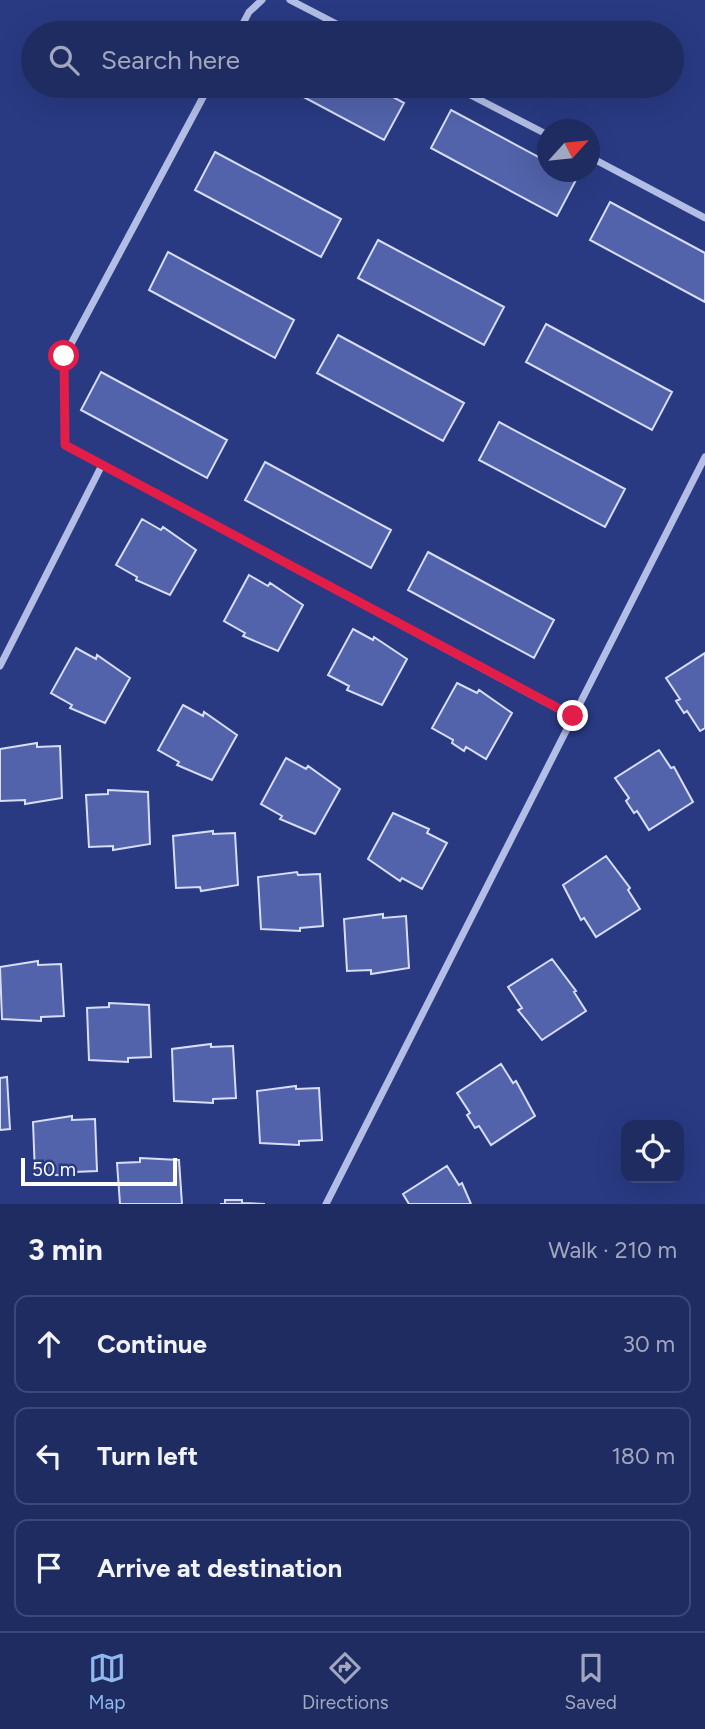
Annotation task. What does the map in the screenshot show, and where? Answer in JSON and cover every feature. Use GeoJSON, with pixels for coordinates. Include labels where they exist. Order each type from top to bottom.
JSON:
{"type":"FeatureCollection","features":[{"type":"Feature","properties":{"kind":"street"},"geometry":{"type":"LineString","coordinates":[[244,21],[249,12],[262,0]]}},
{"type":"Feature","properties":{"kind":"street"},"geometry":{"type":"LineString","coordinates":[[290,0],[331,21]]}},
{"type":"Feature","properties":{"kind":"street"},"geometry":{"type":"LineString","coordinates":[[203,98],[64,356],[65,445],[573,716]]}},
{"type":"Feature","properties":{"kind":"street"},"geometry":{"type":"LineString","coordinates":[[476,98],[537,129]]}},
{"type":"Feature","properties":{"kind":"street"},"geometry":{"type":"LineString","coordinates":[[600,162],[705,218]]}},
{"type":"Feature","properties":{"kind":"street"},"geometry":{"type":"LineString","coordinates":[[326,1204],[705,457]]}},
{"type":"Feature","properties":{"kind":"street"},"geometry":{"type":"LineString","coordinates":[[0,666],[102,465]]}},
{"type":"Feature","properties":{"kind":"building"},"geometry":{"type":"Polygon","coordinates":[[[305,98],[395,98],[404,103],[384,140],[305,98]]]}},
{"type":"Feature","properties":{"kind":"building"},"geometry":{"type":"Polygon","coordinates":[[[451,110],[537,156],[537,182],[575,182],[557,216],[431,148],[451,110]]]}},
{"type":"Feature","properties":{"kind":"building"},"geometry":{"type":"Polygon","coordinates":[[[215,152],[341,219],[321,257],[195,190],[215,152]]]}},
{"type":"Feature","properties":{"kind":"building"},"geometry":{"type":"Polygon","coordinates":[[[610,202],[705,253],[705,302],[590,240],[610,202]]]}},
{"type":"Feature","properties":{"kind":"building"},"geometry":{"type":"Polygon","coordinates":[[[378,240],[504,307],[484,345],[358,278],[378,240]]]}},
{"type":"Feature","properties":{"kind":"building"},"geometry":{"type":"Polygon","coordinates":[[[168,252],[294,320],[275,358],[149,290],[168,252]]]}},
{"type":"Feature","properties":{"kind":"building"},"geometry":{"type":"Polygon","coordinates":[[[546,324],[672,392],[652,430],[526,362],[546,324]]]}},
{"type":"Feature","properties":{"kind":"building"},"geometry":{"type":"Polygon","coordinates":[[[338,335],[464,403],[443,441],[317,373],[338,335]]]}},
{"type":"Feature","properties":{"kind":"building"},"geometry":{"type":"Polygon","coordinates":[[[101,372],[227,440],[207,478],[81,410],[101,372]]]}},
{"type":"Feature","properties":{"kind":"building"},"geometry":{"type":"Polygon","coordinates":[[[499,422],[625,489],[605,527],[479,460],[499,422]]]}},
{"type":"Feature","properties":{"kind":"building"},"geometry":{"type":"Polygon","coordinates":[[[265,462],[391,530],[371,568],[245,500],[265,462]]]}},
{"type":"Feature","properties":{"kind":"building"},"geometry":{"type":"Polygon","coordinates":[[[142,519],[161,530],[163,527],[196,550],[170,595],[136,580],[137,577],[116,565],[142,519]]]}},
{"type":"Feature","properties":{"kind":"building"},"geometry":{"type":"Polygon","coordinates":[[[428,552],[554,620],[534,658],[408,590],[428,552]]]}},
{"type":"Feature","properties":{"kind":"building"},"geometry":{"type":"Polygon","coordinates":[[[249,575],[268,586],[270,583],[303,605],[278,651],[243,636],[245,633],[224,621],[249,575]]]}},
{"type":"Feature","properties":{"kind":"building"},"geometry":{"type":"Polygon","coordinates":[[[353,629],[373,640],[374,637],[407,659],[382,705],[347,690],[349,686],[328,675],[353,629]]]}},
{"type":"Feature","properties":{"kind":"building"},"geometry":{"type":"Polygon","coordinates":[[[76,648],[96,659],[97,655],[130,678],[105,723],[70,708],[72,705],[51,693],[76,648]]]}},
{"type":"Feature","properties":{"kind":"building"},"geometry":{"type":"Polygon","coordinates":[[[705,653],[705,728],[700,731],[687,711],[684,713],[676,701],[680,699],[666,678],[705,653]]]}},
{"type":"Feature","properties":{"kind":"building"},"geometry":{"type":"Polygon","coordinates":[[[457,683],[477,693],[479,690],[512,713],[486,759],[466,747],[464,751],[452,743],[453,740],[432,728],[457,683]]]}},
{"type":"Feature","properties":{"kind":"building"},"geometry":{"type":"Polygon","coordinates":[[[183,705],[203,716],[204,712],[237,735],[212,780],[177,765],[179,762],[158,750],[183,705]]]}},
{"type":"Feature","properties":{"kind":"building"},"geometry":{"type":"Polygon","coordinates":[[[37,743],[37,747],[60,746],[62,798],[25,804],[25,800],[0,801],[0,749],[37,743]]]}},
{"type":"Feature","properties":{"kind":"building"},"geometry":{"type":"Polygon","coordinates":[[[659,750],[671,768],[674,767],[693,802],[649,830],[637,811],[634,813],[626,801],[629,798],[615,778],[659,750]]]}},
{"type":"Feature","properties":{"kind":"building"},"geometry":{"type":"Polygon","coordinates":[[[286,758],[306,769],[308,766],[340,789],[315,834],[280,819],[282,816],[261,804],[286,758]]]}},
{"type":"Feature","properties":{"kind":"building"},"geometry":{"type":"Polygon","coordinates":[[[108,790],[148,792],[150,844],[113,850],[113,846],[89,847],[86,795],[108,794],[108,790]]]}},
{"type":"Feature","properties":{"kind":"building"},"geometry":{"type":"Polygon","coordinates":[[[393,813],[429,829],[427,833],[447,843],[422,889],[402,878],[400,881],[368,859],[393,813]]]}},
{"type":"Feature","properties":{"kind":"building"},"geometry":{"type":"Polygon","coordinates":[[[213,831],[213,834],[235,833],[238,885],[201,891],[200,887],[176,888],[173,836],[213,831]]]}},
{"type":"Feature","properties":{"kind":"building"},"geometry":{"type":"Polygon","coordinates":[[[606,856],[630,888],[628,890],[640,909],[596,937],[584,918],[581,920],[563,885],[606,856]]]}},
{"type":"Feature","properties":{"kind":"building"},"geometry":{"type":"Polygon","coordinates":[[[297,872],[298,875],[320,874],[323,926],[300,928],[300,931],[261,929],[258,877],[297,872]]]}},
{"type":"Feature","properties":{"kind":"building"},"geometry":{"type":"Polygon","coordinates":[[[383,914],[383,918],[406,916],[409,968],[371,974],[371,970],[347,971],[344,919],[383,914]]]}},
{"type":"Feature","properties":{"kind":"building"},"geometry":{"type":"Polygon","coordinates":[[[552,959],[576,991],[574,992],[586,1011],[542,1040],[518,1010],[522,1008],[508,987],[552,959]]]}},
{"type":"Feature","properties":{"kind":"building"},"geometry":{"type":"Polygon","coordinates":[[[38,961],[38,965],[61,964],[64,1016],[41,1017],[41,1021],[2,1019],[0,967],[38,961]]]}},
{"type":"Feature","properties":{"kind":"building"},"geometry":{"type":"Polygon","coordinates":[[[109,1003],[149,1005],[151,1057],[128,1058],[128,1062],[89,1060],[87,1008],[109,1007],[109,1003]]]}},
{"type":"Feature","properties":{"kind":"building"},"geometry":{"type":"Polygon","coordinates":[[[211,1044],[211,1047],[233,1046],[236,1098],[213,1099],[213,1103],[174,1101],[172,1049],[211,1044]]]}},
{"type":"Feature","properties":{"kind":"building"},"geometry":{"type":"Polygon","coordinates":[[[501,1064],[513,1083],[516,1081],[535,1116],[491,1145],[479,1126],[475,1128],[467,1115],[470,1113],[457,1093],[501,1064]]]}},
{"type":"Feature","properties":{"kind":"building"},"geometry":{"type":"Polygon","coordinates":[[[7,1077],[10,1129],[0,1130],[0,1078],[7,1077]]]}},
{"type":"Feature","properties":{"kind":"building"},"geometry":{"type":"Polygon","coordinates":[[[296,1086],[296,1089],[319,1088],[322,1140],[299,1141],[299,1145],[260,1143],[257,1091],[296,1086]]]}},
{"type":"Feature","properties":{"kind":"building"},"geometry":{"type":"Polygon","coordinates":[[[72,1116],[72,1120],[95,1119],[97,1171],[74,1172],[75,1176],[35,1174],[33,1122],[72,1116]]]}},
{"type":"Feature","properties":{"kind":"building"},"geometry":{"type":"Polygon","coordinates":[[[140,1158],[179,1160],[182,1204],[120,1204],[117,1163],[140,1162],[140,1158]]]}},
{"type":"Feature","properties":{"kind":"building"},"geometry":{"type":"Polygon","coordinates":[[[447,1166],[459,1185],[462,1183],[471,1204],[409,1204],[403,1194],[447,1166]]]}},
{"type":"Feature","properties":{"kind":"building"},"geometry":{"type":"Polygon","coordinates":[[[225,1200],[242,1200],[242,1203],[265,1204],[225,1204],[225,1200]]]}},
{"type":"Feature","properties":{"kind":"route"},"geometry":{"type":"LineString","coordinates":[[64,356],[65,445],[573,716]]}}]}
